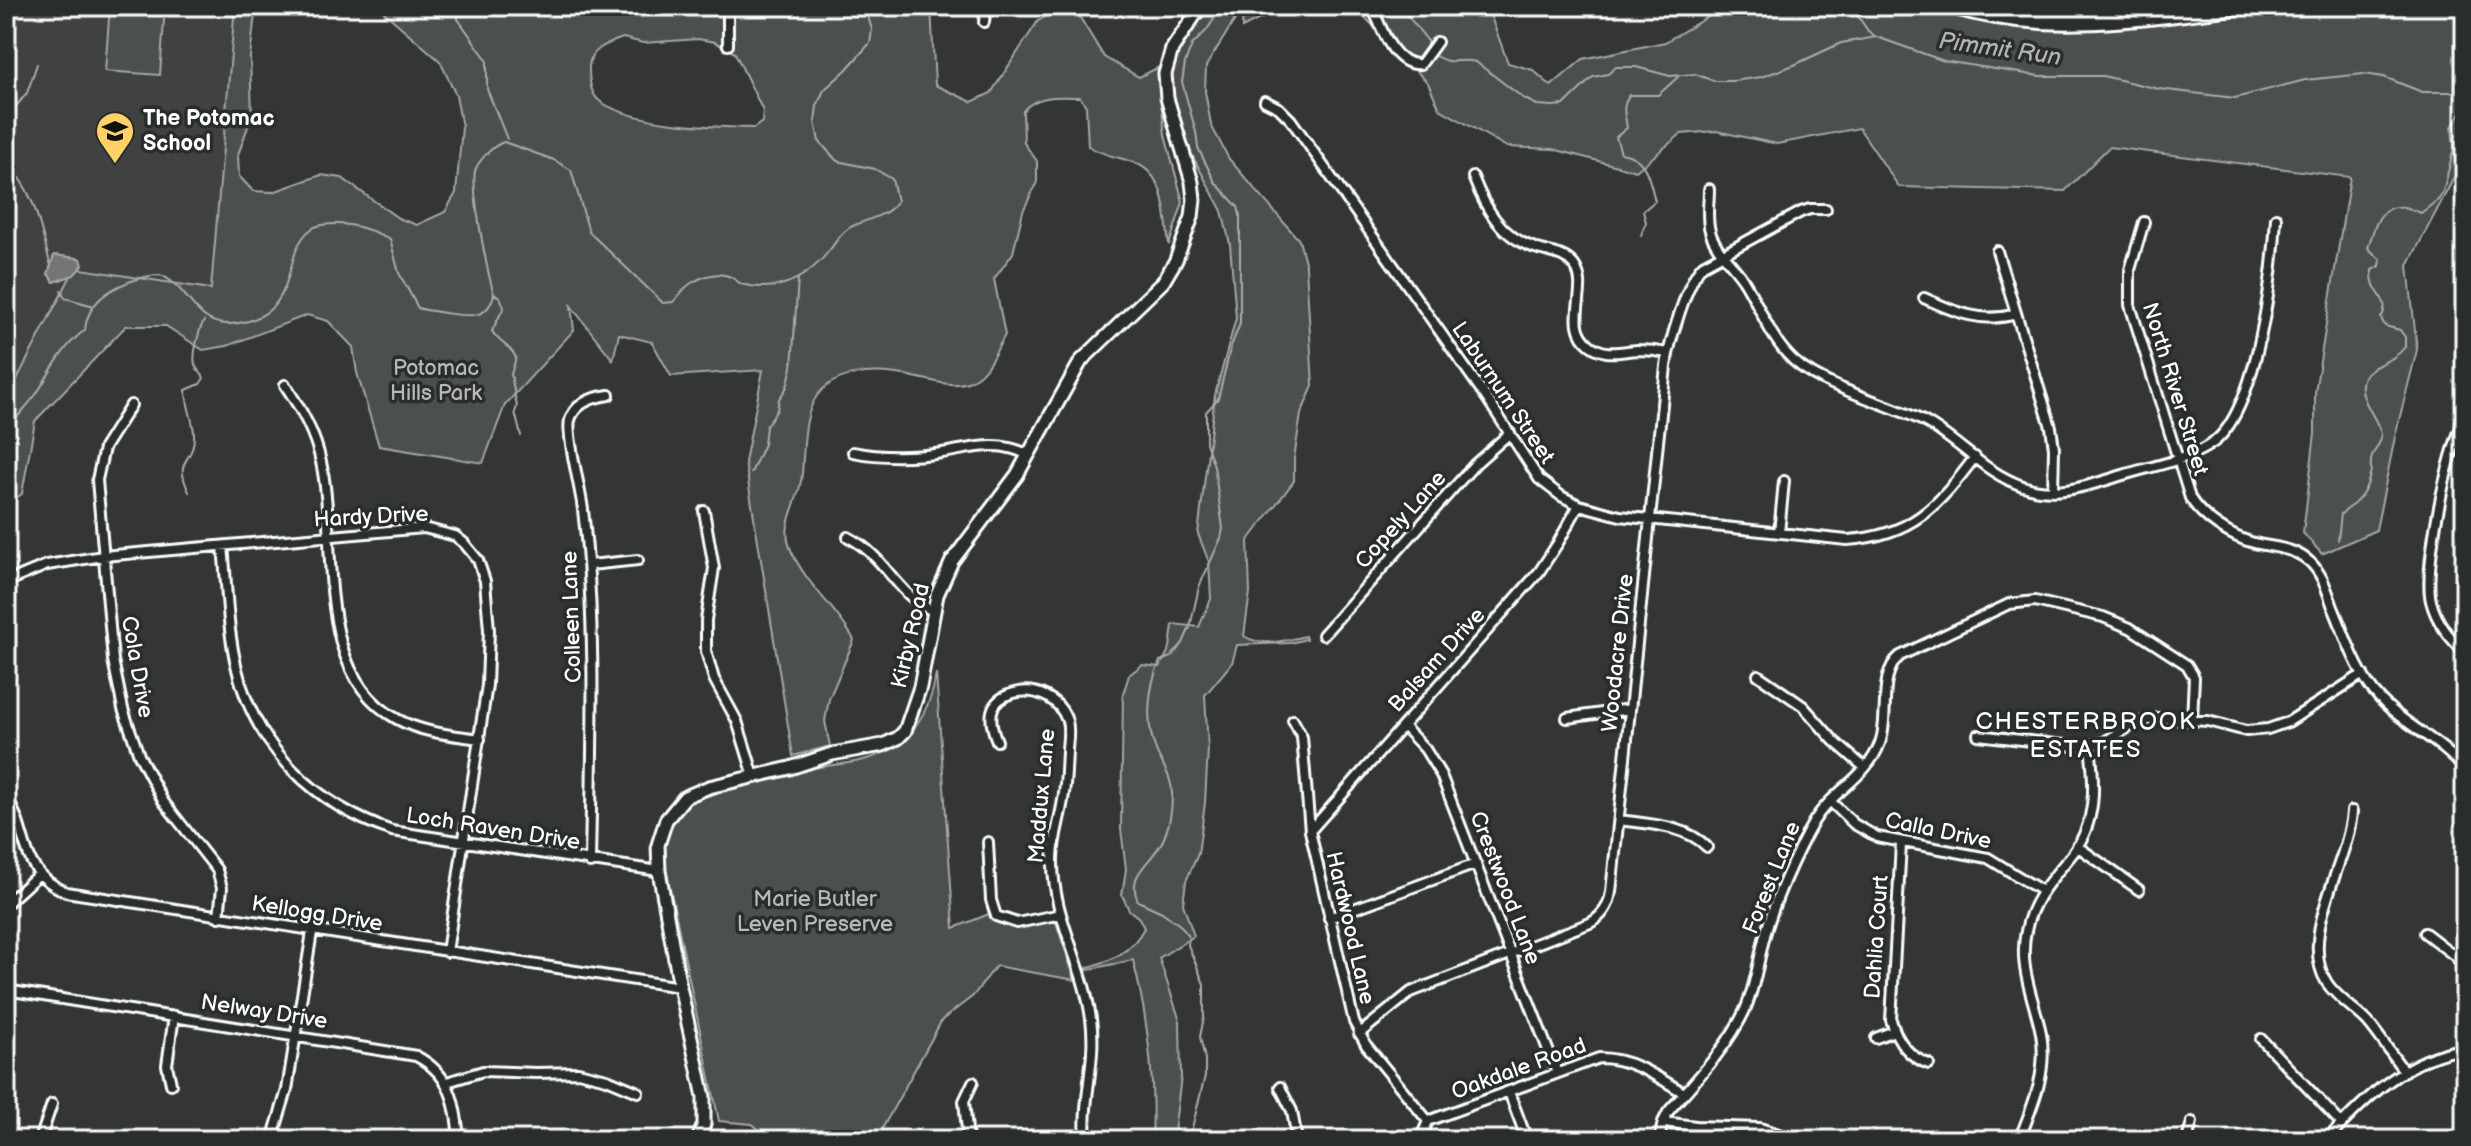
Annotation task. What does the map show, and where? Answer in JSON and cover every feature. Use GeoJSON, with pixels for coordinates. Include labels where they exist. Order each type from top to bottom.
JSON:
{"type":"FeatureCollection","features":[{"type":"Feature","properties":{"kind":"highway"},"geometry":{"type":"LineString","coordinates":[[1952,6],[2007,19],[2064,22],[2118,20],[2243,6]]}},
{"type":"Feature","properties":{"kind":"main road","name":"Kirby Road"},"geometry":{"type":"LineString","coordinates":[[698,1140],[704,1124],[704,1097],[659,871],[658,845],[670,811],[701,790],[832,754],[883,745],[898,738],[910,723],[920,687],[933,611],[952,561],[1029,455],[1075,370],[1090,351],[1163,282],[1180,252],[1192,217],[1194,194],[1167,98],[1165,74],[1172,49],[1201,6]]}},
{"type":"Feature","properties":{"kind":"street"},"geometry":{"type":"LineString","coordinates":[[728,6],[728,45]]}},
{"type":"Feature","properties":{"kind":"street"},"geometry":{"type":"LineString","coordinates":[[984,22],[986,6]]}},
{"type":"Feature","properties":{"kind":"street"},"geometry":{"type":"LineString","coordinates":[[1372,6],[1395,52],[1408,62],[1424,60],[1437,42]]}},
{"type":"Feature","properties":{"kind":"street","name":"Laburnum Street"},"geometry":{"type":"LineString","coordinates":[[1265,101],[1283,111],[1291,120],[1539,479],[1579,505],[1602,513],[1847,540],[1891,533],[1930,511],[1975,457]]}},
{"type":"Feature","properties":{"kind":"street"},"geometry":{"type":"LineString","coordinates":[[1473,177],[1488,210],[1506,232],[1534,248],[1563,256],[1576,269],[1579,283],[1577,323],[1588,343],[1612,354],[1635,350],[1668,353]]}},
{"type":"Feature","properties":{"kind":"street"},"geometry":{"type":"LineString","coordinates":[[1709,189],[1709,228],[1777,341],[1794,362],[1812,374],[1924,422],[2008,480],[2026,487],[2053,491],[2078,488],[2202,449],[2229,425],[2252,369],[2261,330],[2276,218]]}},
{"type":"Feature","properties":{"kind":"street","name":"Woodacre Drive"},"geometry":{"type":"LineString","coordinates":[[1359,1034],[1411,992],[1594,921],[1605,911],[1610,897],[1619,820],[1668,353],[1694,275],[1703,265],[1801,212],[1826,209]]}},
{"type":"Feature","properties":{"kind":"street","name":"North River Street"},"geometry":{"type":"LineString","coordinates":[[2144,222],[2131,262],[2129,298],[2190,498],[2208,518],[2246,540],[2292,551],[2313,565],[2323,580],[2363,674],[2374,691],[2393,712],[2447,751],[2465,770]]}},
{"type":"Feature","properties":{"kind":"street"},"geometry":{"type":"LineString","coordinates":[[1997,251],[2051,427],[2053,491]]}},
{"type":"Feature","properties":{"kind":"street"},"geometry":{"type":"LineString","coordinates":[[1924,298],[1959,313],[1981,318],[1996,319],[2016,314]]}},
{"type":"Feature","properties":{"kind":"street"},"geometry":{"type":"LineString","coordinates":[[285,385],[302,411],[316,443],[324,478],[339,638],[348,666],[364,691],[385,712],[412,726],[480,739]]}},
{"type":"Feature","properties":{"kind":"street","name":"Colleen Lane"},"geometry":{"type":"LineString","coordinates":[[590,863],[593,619],[583,502],[569,426],[574,412],[584,403],[609,395]]}},
{"type":"Feature","properties":{"kind":"street","name":"Cola Drive"},"geometry":{"type":"LineString","coordinates":[[131,405],[104,448],[98,467],[113,660],[130,732],[163,801],[217,870],[222,888],[219,917]]}},
{"type":"Feature","properties":{"kind":"street"},"geometry":{"type":"LineString","coordinates":[[2465,419],[2450,458],[2428,579],[2436,615],[2465,653]]}},
{"type":"Feature","properties":{"kind":"street","name":"Copely Lane"},"geometry":{"type":"LineString","coordinates":[[1323,635],[1484,454],[1510,433]]}},
{"type":"Feature","properties":{"kind":"street"},"geometry":{"type":"LineString","coordinates":[[853,452],[899,456],[995,444],[1029,455]]}},
{"type":"Feature","properties":{"kind":"street"},"geometry":{"type":"LineString","coordinates":[[1779,533],[1784,481]]}},
{"type":"Feature","properties":{"kind":"street","name":"Balsam Drive"},"geometry":{"type":"LineString","coordinates":[[1310,831],[1539,572],[1579,505]]}},
{"type":"Feature","properties":{"kind":"street"},"geometry":{"type":"LineString","coordinates":[[704,511],[714,568],[706,620],[706,651],[714,679],[737,721],[754,776]]}},
{"type":"Feature","properties":{"kind":"street","name":"Hardy Drive"},"geometry":{"type":"LineString","coordinates":[[6,582],[47,565],[103,556],[435,529],[455,536],[472,551],[482,570],[489,630],[487,685],[480,739],[447,952]]}},
{"type":"Feature","properties":{"kind":"street"},"geometry":{"type":"LineString","coordinates":[[848,537],[878,558],[908,597],[933,611]]}},
{"type":"Feature","properties":{"kind":"street","name":"Loch Raven Drive"},"geometry":{"type":"LineString","coordinates":[[223,546],[237,669],[260,728],[284,761],[315,792],[351,816],[392,831],[659,871]]}},
{"type":"Feature","properties":{"kind":"street"},"geometry":{"type":"LineString","coordinates":[[590,565],[638,560]]}},
{"type":"Feature","properties":{"kind":"street","name":"Forest Lane"},"geometry":{"type":"LineString","coordinates":[[1659,1140],[1663,1122],[1726,1041],[1743,1013],[1780,894],[1815,820],[1865,768],[1881,741],[1889,673],[1895,660],[1916,647],[2009,604],[2026,600],[2117,622],[2190,667],[2194,677],[2192,720]]}},
{"type":"Feature","properties":{"kind":"street"},"geometry":{"type":"LineString","coordinates":[[1978,735],[2090,747],[2147,719],[2208,721],[2246,731],[2268,729],[2288,722],[2363,674]]}},
{"type":"Feature","properties":{"kind":"street"},"geometry":{"type":"LineString","coordinates":[[1758,675],[1803,706],[1839,746],[1865,768]]}},
{"type":"Feature","properties":{"kind":"street","name":"Maddux Lane"},"geometry":{"type":"LineString","coordinates":[[997,741],[990,725],[990,715],[1000,700],[1018,692],[1028,691],[1048,697],[1063,712],[1067,722],[1066,775],[1053,858],[1061,914],[1085,988],[1092,1023],[1092,1057],[1085,1111],[1086,1140]]}},
{"type":"Feature","properties":{"kind":"street"},"geometry":{"type":"LineString","coordinates":[[1567,718],[1630,709]]}},
{"type":"Feature","properties":{"kind":"street","name":"Hardwood Lane"},"geometry":{"type":"LineString","coordinates":[[1293,720],[1303,742],[1310,831],[1350,1008],[1359,1034],[1428,1121]]}},
{"type":"Feature","properties":{"kind":"street","name":"Crestwood Lane"},"geometry":{"type":"LineString","coordinates":[[1403,726],[1436,765],[1557,1073]]}},
{"type":"Feature","properties":{"kind":"street"},"geometry":{"type":"LineString","coordinates":[[2019,1140],[2038,1090],[2043,1063],[2041,1034],[2023,962],[2025,932],[2042,891],[2077,846],[2090,819],[2094,774],[2090,747]]}},
{"type":"Feature","properties":{"kind":"street"},"geometry":{"type":"LineString","coordinates":[[6,797],[19,823],[26,853],[39,874],[6,904]]}},
{"type":"Feature","properties":{"kind":"street","name":"Calla Drive"},"geometry":{"type":"LineString","coordinates":[[1830,801],[1866,832],[1901,844],[1988,858],[2042,891]]}},
{"type":"Feature","properties":{"kind":"street"},"geometry":{"type":"LineString","coordinates":[[2352,811],[2350,829],[2318,935],[2318,964],[2328,984],[2367,1022],[2404,1071]]}},
{"type":"Feature","properties":{"kind":"street"},"geometry":{"type":"LineString","coordinates":[[1619,820],[1681,831],[1699,839],[1707,847]]}},
{"type":"Feature","properties":{"kind":"street"},"geometry":{"type":"LineString","coordinates":[[988,842],[991,900],[996,916],[1006,921],[1028,922],[1061,914]]}},
{"type":"Feature","properties":{"kind":"street","name":"Dahlia Court"},"geometry":{"type":"LineString","coordinates":[[1901,844],[1889,1010],[1894,1031],[1908,1052],[1929,1064]]}},
{"type":"Feature","properties":{"kind":"street"},"geometry":{"type":"LineString","coordinates":[[2077,846],[2139,890]]}},
{"type":"Feature","properties":{"kind":"street"},"geometry":{"type":"LineString","coordinates":[[1329,918],[1476,864]]}},
{"type":"Feature","properties":{"kind":"street","name":"Kellogg Drive"},"geometry":{"type":"LineString","coordinates":[[39,874],[56,888],[75,895],[680,987]]}},
{"type":"Feature","properties":{"kind":"street"},"geometry":{"type":"LineString","coordinates":[[272,1140],[287,1090],[312,932]]}},
{"type":"Feature","properties":{"kind":"street"},"geometry":{"type":"LineString","coordinates":[[2425,933],[2455,956],[2465,968]]}},
{"type":"Feature","properties":{"kind":"street","name":"Nelway Drive"},"geometry":{"type":"LineString","coordinates":[[6,990],[406,1053],[425,1061],[447,1082]]}},
{"type":"Feature","properties":{"kind":"street"},"geometry":{"type":"LineString","coordinates":[[171,1084],[167,1065],[174,1016]]}},
{"type":"Feature","properties":{"kind":"street"},"geometry":{"type":"LineString","coordinates":[[1876,1038],[1894,1031]]}},
{"type":"Feature","properties":{"kind":"street"},"geometry":{"type":"LineString","coordinates":[[2261,1039],[2342,1124]]}},
{"type":"Feature","properties":{"kind":"street"},"geometry":{"type":"LineString","coordinates":[[2327,1140],[2404,1071],[2427,1058],[2465,1049]]}},
{"type":"Feature","properties":{"kind":"street","name":"Oakdale Road"},"geometry":{"type":"LineString","coordinates":[[1420,1140],[1428,1121],[1588,1061],[1611,1058],[1633,1064],[1684,1093]]}},
{"type":"Feature","properties":{"kind":"street"},"geometry":{"type":"LineString","coordinates":[[459,1140],[457,1110],[447,1082],[483,1071],[578,1072],[607,1079],[638,1092]]}},
{"type":"Feature","properties":{"kind":"street"},"geometry":{"type":"LineString","coordinates":[[968,1140],[964,1101],[973,1082]]}},
{"type":"Feature","properties":{"kind":"street"},"geometry":{"type":"LineString","coordinates":[[1280,1087],[1292,1111],[1297,1140]]}},
{"type":"Feature","properties":{"kind":"street"},"geometry":{"type":"LineString","coordinates":[[1509,1092],[1527,1140]]}},
{"type":"Feature","properties":{"kind":"street"},"geometry":{"type":"LineString","coordinates":[[40,1140],[52,1104]]}},
{"type":"Feature","properties":{"kind":"street"},"geometry":{"type":"LineString","coordinates":[[1663,1122],[1760,1128],[1797,1140]]}},
{"type":"Feature","properties":{"kind":"street"},"geometry":{"type":"LineString","coordinates":[[2187,1140],[2192,1122]]}},
{"type":"Feature","properties":{"kind":"shaded area","name":"The Potomac School"},"geometry":{"type":"Polygon","coordinates":[[[6,6],[236,6],[211,289],[75,268],[6,400],[6,6]]]}},
{"type":"Feature","properties":{"kind":"shaded area"},"geometry":{"type":"Polygon","coordinates":[[[54,255],[81,259],[83,265],[74,275],[54,282],[48,274],[54,255]]]}},
{"type":"Feature","properties":{"kind":"green space"},"geometry":{"type":"Polygon","coordinates":[[[110,6],[165,6],[160,75],[105,71],[110,6]]]}},
{"type":"Feature","properties":{"kind":"green space","name":"Potomac Hills Park"},"geometry":{"type":"Polygon","coordinates":[[[235,6],[256,6],[250,57],[252,115],[238,155],[239,176],[253,191],[273,192],[321,175],[342,178],[398,218],[417,225],[445,212],[456,193],[462,127],[456,95],[440,61],[377,6],[931,6],[935,85],[972,102],[991,93],[1038,21],[1063,6],[1073,6],[1104,57],[1139,77],[1157,68],[1165,135],[1183,202],[1169,245],[1165,210],[1153,177],[1135,163],[1088,146],[1086,106],[1080,97],[1049,98],[1035,102],[1023,111],[1024,143],[1037,161],[1037,182],[1023,211],[1013,253],[994,279],[1005,335],[986,368],[968,382],[955,384],[900,374],[855,374],[828,385],[818,394],[806,423],[800,484],[787,531],[788,540],[797,563],[854,640],[829,699],[825,721],[830,746],[793,756],[745,462],[763,370],[671,376],[652,342],[619,334],[613,360],[571,306],[574,330],[505,405],[483,463],[379,446],[357,373],[353,347],[328,321],[307,315],[227,346],[203,350],[166,326],[126,326],[35,421],[22,494],[6,505],[6,400],[75,268],[211,289],[235,6]],[[623,38],[595,52],[590,62],[590,82],[594,95],[601,102],[634,116],[675,123],[754,128],[762,122],[763,111],[735,53],[715,42],[698,39],[643,43],[623,38]]]}},
{"type":"Feature","properties":{"kind":"green space"},"geometry":{"type":"Polygon","coordinates":[[[1206,6],[1285,6],[1242,28],[1243,7],[1206,66],[1205,91],[1211,125],[1229,159],[1299,240],[1306,266],[1313,386],[1301,414],[1294,481],[1248,541],[1250,592],[1244,636],[1266,642],[1305,636],[1306,639],[1291,643],[1237,645],[1232,663],[1205,695],[1208,748],[1205,803],[1198,854],[1186,881],[1183,904],[1194,936],[1159,958],[1180,1021],[1181,1077],[1173,1140],[1152,1140],[1149,1049],[1133,960],[1086,968],[1120,954],[1133,944],[1144,928],[1139,918],[1129,910],[1122,895],[1126,869],[1121,829],[1123,694],[1129,675],[1142,665],[1160,667],[1170,648],[1173,624],[1199,627],[1211,599],[1209,562],[1198,534],[1215,395],[1236,318],[1230,244],[1222,211],[1186,144],[1170,101],[1168,78],[1179,45],[1206,6]]]}},
{"type":"Feature","properties":{"kind":"green space"},"geometry":{"type":"Polygon","coordinates":[[[1354,6],[1487,6],[1508,63],[1533,70],[1551,86],[1583,59],[1665,42],[1726,6],[2465,6],[2465,171],[2457,172],[2408,265],[2417,350],[2376,530],[2322,554],[2303,533],[2315,433],[2315,392],[2350,177],[2109,147],[2065,191],[1899,187],[1859,128],[1777,144],[1716,131],[1681,134],[1636,171],[1553,149],[1507,147],[1440,109],[1428,83],[1354,6]]]}},
{"type":"Feature","properties":{"kind":"green space","name":"Marie Butler Leven Preserve"},"geometry":{"type":"Polygon","coordinates":[[[936,673],[954,928],[989,914],[1004,924],[1020,927],[1055,919],[1075,980],[996,966],[973,996],[942,1020],[876,1140],[773,1140],[752,1124],[719,1121],[662,850],[671,822],[683,807],[699,799],[796,772],[861,761],[894,747],[923,715],[936,673]]]}},
{"type":"Feature","properties":{"kind":"waterway"},"geometry":{"type":"LineString","coordinates":[[457,6],[458,19],[487,60],[487,89],[507,139]]}},
{"type":"Feature","properties":{"kind":"waterway","name":"Pimmit Run"},"geometry":{"type":"LineString","coordinates":[[6,480],[12,464],[12,424],[64,351],[85,330],[87,319],[98,301],[115,288],[135,280],[163,276],[180,289],[201,313],[218,323],[254,319],[270,310],[280,297],[302,238],[318,226],[344,224],[390,239],[399,273],[418,308],[461,315],[482,313],[494,294],[480,230],[475,191],[476,168],[484,156],[504,142],[554,160],[571,170],[589,232],[663,303],[673,302],[690,284],[710,275],[726,275],[742,284],[757,287],[779,285],[797,278],[820,262],[846,231],[888,211],[897,201],[892,179],[875,169],[837,161],[819,141],[815,122],[817,106],[824,90],[870,43],[872,30],[865,6]]}},
{"type":"Feature","properties":{"kind":"waterway"},"geometry":{"type":"LineString","coordinates":[[1189,1140],[1205,1076],[1200,1037],[1204,1017],[1204,984],[1188,945],[1189,937],[1181,926],[1162,912],[1138,901],[1135,883],[1164,838],[1171,806],[1171,783],[1150,729],[1149,706],[1153,682],[1160,661],[1171,657],[1183,643],[1199,587],[1223,528],[1214,466],[1206,443],[1206,412],[1218,399],[1231,346],[1240,324],[1240,215],[1238,207],[1215,182],[1198,148],[1182,82],[1192,45],[1223,6]]}},
{"type":"Feature","properties":{"kind":"waterway","name":"Pimmit Run"},"geometry":{"type":"LineString","coordinates":[[1400,6],[1427,40],[1427,50]]}},
{"type":"Feature","properties":{"kind":"waterway"},"geometry":{"type":"LineString","coordinates":[[1851,6],[1875,36]]}},
{"type":"Feature","properties":{"kind":"waterway","name":"Pimmit Run"},"geometry":{"type":"LineString","coordinates":[[1432,54],[1450,61],[1476,62],[1523,98],[1537,105],[1552,106],[1564,105],[1593,77],[1608,74],[1616,67],[1636,67],[1670,76],[1695,74],[1714,81],[1733,81],[1761,77],[1841,43],[1877,37],[1944,61],[2039,76],[2103,76],[2159,89],[2235,98],[2305,80],[2364,74],[2384,77],[2422,92],[2465,92]]}},
{"type":"Feature","properties":{"kind":"waterway"},"geometry":{"type":"LineString","coordinates":[[6,118],[27,93],[37,64]]}},
{"type":"Feature","properties":{"kind":"waterway"},"geometry":{"type":"LineString","coordinates":[[1641,235],[1646,222],[1643,211],[1655,201],[1651,184],[1642,164],[1630,155],[1621,153],[1616,137],[1627,128],[1624,107],[1629,95],[1658,95],[1678,77]]}},
{"type":"Feature","properties":{"kind":"waterway"},"geometry":{"type":"LineString","coordinates":[[2338,540],[2341,514],[2364,491],[2371,459],[2381,438],[2379,427],[2364,398],[2362,383],[2368,372],[2405,347],[2405,337],[2400,330],[2385,326],[2381,318],[2383,300],[2372,279],[2372,270],[2380,266],[2381,260],[2368,248],[2372,233],[2378,219],[2388,209],[2403,207],[2421,213],[2439,199],[2454,148],[2452,127],[2465,106]]}},
{"type":"Feature","properties":{"kind":"waterway"},"geometry":{"type":"LineString","coordinates":[[6,164],[30,197],[50,263]]}},
{"type":"Feature","properties":{"kind":"waterway"},"geometry":{"type":"LineString","coordinates":[[751,473],[764,444],[766,426],[777,410],[792,367],[798,278]]}},
{"type":"Feature","properties":{"kind":"waterway"},"geometry":{"type":"LineString","coordinates":[[61,290],[65,298],[94,306]]}},
{"type":"Feature","properties":{"kind":"waterway"},"geometry":{"type":"LineString","coordinates":[[494,294],[500,297],[504,307],[492,331],[516,358],[511,374],[521,436]]}},
{"type":"Feature","properties":{"kind":"waterway"},"geometry":{"type":"LineString","coordinates":[[189,492],[183,466],[191,451],[194,434],[186,390],[200,384],[204,378],[194,358],[204,321]]}},
{"type":"Feature","properties":{"kind":"place","name":"The Potomac School"},"geometry":{"type":"Point","coordinates":[115,165]}},
{"type":"Feature","properties":{"kind":"district","name":"CHESTERBROOK ESTATES"},"geometry":{"type":"Point","coordinates":[2086,735]}}]}
